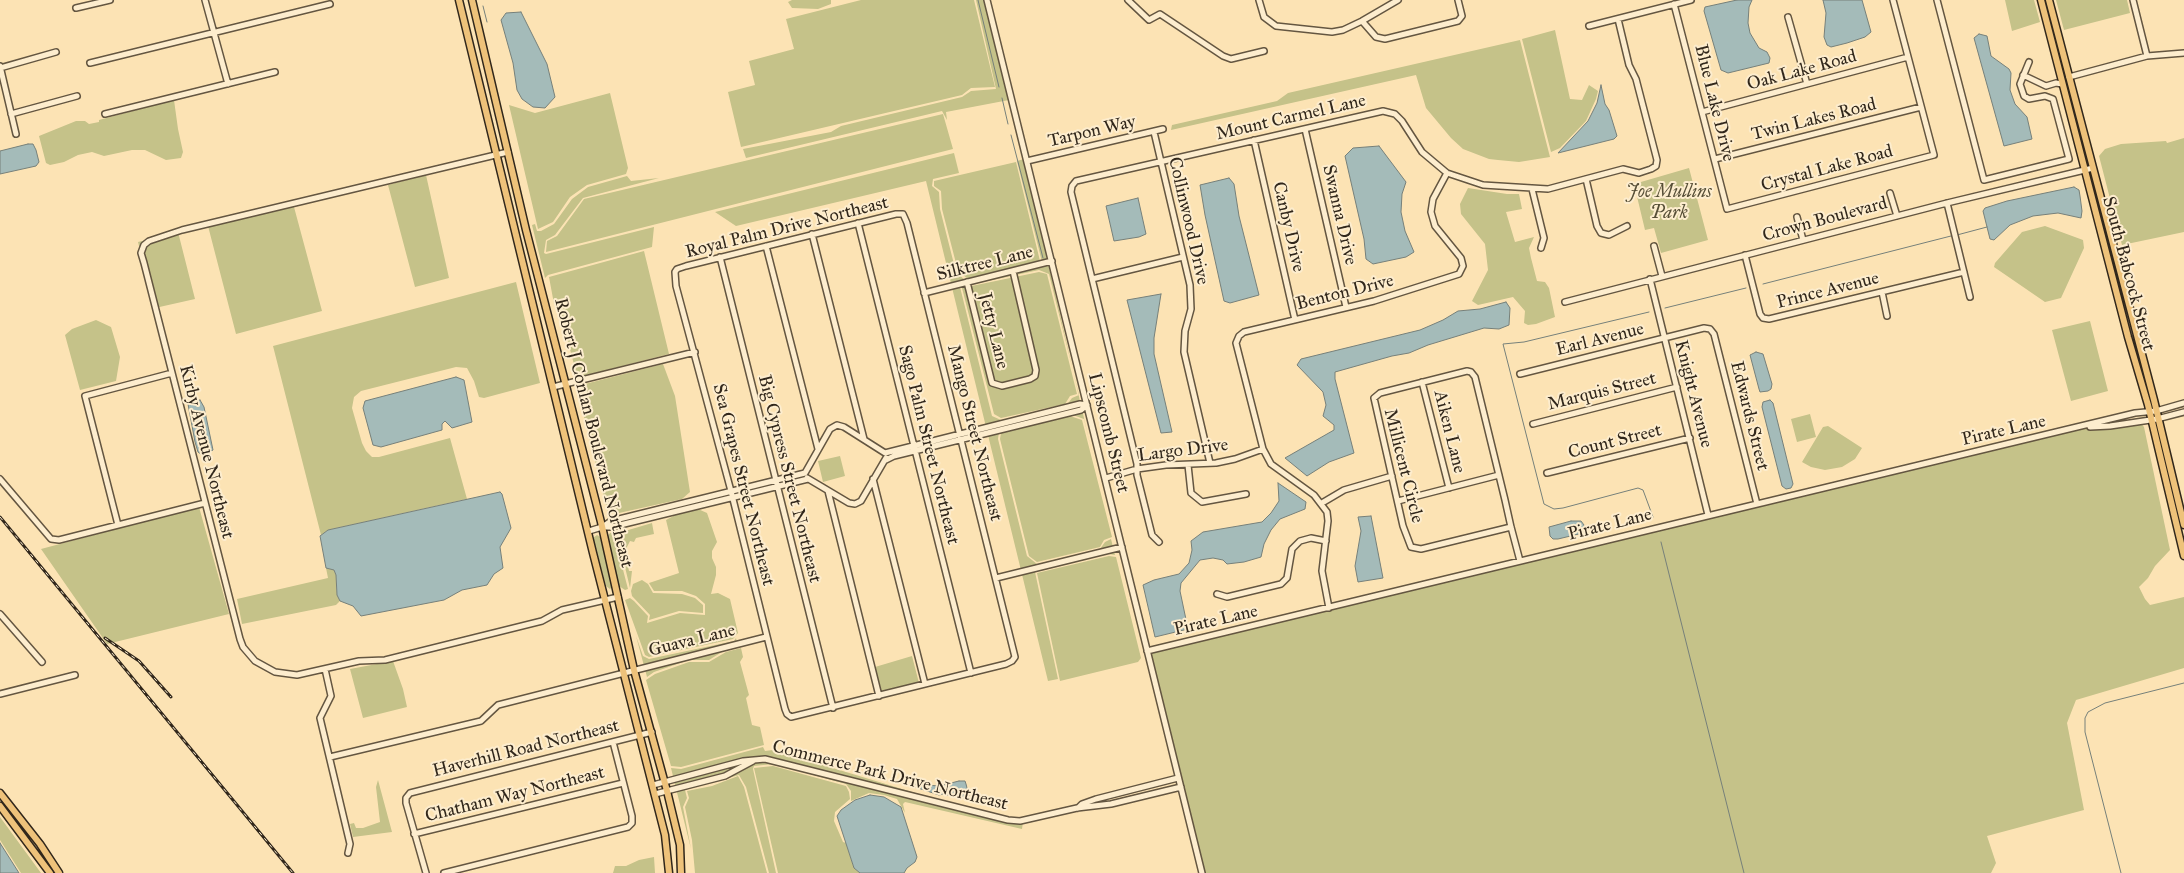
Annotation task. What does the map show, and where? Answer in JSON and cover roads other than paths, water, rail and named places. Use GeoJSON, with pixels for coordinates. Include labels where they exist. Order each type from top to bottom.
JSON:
{"type":"FeatureCollection","features":[{"type":"Feature","properties":{"kind":"main road","name":"Robert J Conlan Boulevard Northeast"},"geometry":{"type":"LineString","coordinates":[[459,0],[605,600],[655,794],[667,848],[669,873]]}},
{"type":"Feature","properties":{"kind":"main road","name":"Robert J Conlan Boulevard Northeast"},"geometry":{"type":"LineString","coordinates":[[472,0],[526,230],[602,527],[634,670],[667,790],[680,845],[681,873]]}},
{"type":"Feature","properties":{"kind":"main road","name":"South Babcock Street"},"geometry":{"type":"LineString","coordinates":[[2040,0],[2062,84],[2089,168],[2152,411],[2184,556]]}},
{"type":"Feature","properties":{"kind":"main road","name":"South Babcock Street"},"geometry":{"type":"LineString","coordinates":[[2049,0],[2086,140],[2089,168]]}},
{"type":"Feature","properties":{"kind":"main road"},"geometry":{"type":"LineString","coordinates":[[2048,28],[2052,32],[2062,71],[2066,76],[2070,77]]}},
{"type":"Feature","properties":{"kind":"main road"},"geometry":{"type":"LineString","coordinates":[[2062,84],[2070,91],[2082,136],[2086,140]]}},
{"type":"Feature","properties":{"kind":"main road","name":"South Babcock Street"},"geometry":{"type":"LineString","coordinates":[[2154,420],[2184,525]]}},
{"type":"Feature","properties":{"kind":"main road"},"geometry":{"type":"LineString","coordinates":[[0,793],[58,873]]}},
{"type":"Feature","properties":{"kind":"main road"},"geometry":{"type":"LineString","coordinates":[[0,806],[50,873]]}},
{"type":"Feature","properties":{"kind":"street"},"geometry":{"type":"LineString","coordinates":[[76,8],[110,0]]}},
{"type":"Feature","properties":{"kind":"street"},"geometry":{"type":"LineString","coordinates":[[205,0],[228,84]]}},
{"type":"Feature","properties":{"kind":"street","name":"Lipscomb Street"},"geometry":{"type":"LineString","coordinates":[[987,0],[1202,873]]}},
{"type":"Feature","properties":{"kind":"street"},"geometry":{"type":"LineString","coordinates":[[1128,0],[1149,20],[1160,14],[1223,56],[1231,58],[1264,51]]}},
{"type":"Feature","properties":{"kind":"street"},"geometry":{"type":"LineString","coordinates":[[1259,0],[1264,17],[1276,26],[1338,32],[1362,21],[1398,0]]}},
{"type":"Feature","properties":{"kind":"street"},"geometry":{"type":"LineString","coordinates":[[1362,21],[1376,37],[1385,39],[1458,21],[1462,16],[1458,0]]}},
{"type":"Feature","properties":{"kind":"street"},"geometry":{"type":"LineString","coordinates":[[1589,26],[1691,0]]}},
{"type":"Feature","properties":{"kind":"street"},"geometry":{"type":"LineString","coordinates":[[1893,0],[1921,107]]}},
{"type":"Feature","properties":{"kind":"street"},"geometry":{"type":"LineString","coordinates":[[1937,0],[1984,180],[2069,160],[2053,99],[2045,96],[2029,99],[2024,96],[2020,84],[2028,62]]}},
{"type":"Feature","properties":{"kind":"street"},"geometry":{"type":"LineString","coordinates":[[2133,0],[2147,56]]}},
{"type":"Feature","properties":{"kind":"street"},"geometry":{"type":"LineString","coordinates":[[90,63],[330,4]]}},
{"type":"Feature","properties":{"kind":"street","name":"Blue Lake Drive"},"geometry":{"type":"LineString","coordinates":[[1674,4],[1727,209]]}},
{"type":"Feature","properties":{"kind":"street"},"geometry":{"type":"LineString","coordinates":[[1788,18],[1807,84]]}},
{"type":"Feature","properties":{"kind":"street","name":"Mount Carmel Lane"},"geometry":{"type":"LineString","coordinates":[[1159,542],[1152,535],[1071,192],[1072,186],[1076,182],[1383,111],[1395,114],[1402,121],[1422,152],[1447,173],[1483,185],[1532,189],[1559,186],[1623,170],[1639,173],[1656,166],[1657,160],[1638,88],[1629,65],[1618,19]]}},
{"type":"Feature","properties":{"kind":"street"},"geometry":{"type":"LineString","coordinates":[[16,134],[0,67],[56,52]]}},
{"type":"Feature","properties":{"kind":"street"},"geometry":{"type":"LineString","coordinates":[[2070,77],[2147,56],[2184,53]]}},
{"type":"Feature","properties":{"kind":"street","name":"Oak Lake Road"},"geometry":{"type":"LineString","coordinates":[[1702,112],[1908,57]]}},
{"type":"Feature","properties":{"kind":"street"},"geometry":{"type":"LineString","coordinates":[[105,114],[275,72]]}},
{"type":"Feature","properties":{"kind":"street"},"geometry":{"type":"LineString","coordinates":[[2024,75],[2046,86],[2056,82],[2062,84]]}},
{"type":"Feature","properties":{"kind":"street"},"geometry":{"type":"LineString","coordinates":[[11,114],[77,96]]}},
{"type":"Feature","properties":{"kind":"street","name":"Crystal Lake Road"},"geometry":{"type":"LineString","coordinates":[[1727,209],[1934,155],[1921,107]]}},
{"type":"Feature","properties":{"kind":"street","name":"Twin Lakes Road"},"geometry":{"type":"LineString","coordinates":[[1714,159],[1921,107]]}},
{"type":"Feature","properties":{"kind":"street","name":"Tarpon Way"},"geometry":{"type":"LineString","coordinates":[[1027,161],[1163,129]]}},
{"type":"Feature","properties":{"kind":"street","name":"Swanna Drive"},"geometry":{"type":"LineString","coordinates":[[1305,129],[1346,307]]}},
{"type":"Feature","properties":{"kind":"street","name":"Collinwood Drive"},"geometry":{"type":"LineString","coordinates":[[1154,132],[1192,296],[1191,309],[1184,337],[1184,352],[1210,463]]}},
{"type":"Feature","properties":{"kind":"street","name":"Canby Drive"},"geometry":{"type":"LineString","coordinates":[[1254,140],[1295,320]]}},
{"type":"Feature","properties":{"kind":"street","name":"Kirby Avenue Northeast"},"geometry":{"type":"LineString","coordinates":[[508,152],[215,221],[149,241],[144,245],[141,253],[243,647],[255,661],[275,672],[297,675],[359,661],[394,658],[542,621],[562,610],[618,596]]}},
{"type":"Feature","properties":{"kind":"street","name":"Crown Boulevard"},"geometry":{"type":"LineString","coordinates":[[1565,302],[1947,202],[2089,168]]}},
{"type":"Feature","properties":{"kind":"street","name":"Benton Drive"},"geometry":{"type":"LineString","coordinates":[[1263,449],[1236,342],[1239,336],[1244,332],[1374,302],[1459,274],[1463,266],[1461,258],[1435,226],[1431,212],[1432,199],[1447,173]]}},
{"type":"Feature","properties":{"kind":"street"},"geometry":{"type":"LineString","coordinates":[[1586,179],[1601,233],[1608,235],[1627,226]]}},
{"type":"Feature","properties":{"kind":"street"},"geometry":{"type":"LineString","coordinates":[[1532,189],[1544,238],[1541,248]]}},
{"type":"Feature","properties":{"kind":"street"},"geometry":{"type":"LineString","coordinates":[[1890,193],[1897,216]]}},
{"type":"Feature","properties":{"kind":"street"},"geometry":{"type":"LineString","coordinates":[[1947,202],[1970,297]]}},
{"type":"Feature","properties":{"kind":"street","name":"Royal Palm Drive Northeast"},"geometry":{"type":"LineString","coordinates":[[677,269],[890,214],[903,214]]}},
{"type":"Feature","properties":{"kind":"street","name":"Mango Street Northeast"},"geometry":{"type":"LineString","coordinates":[[903,214],[907,222],[1015,651],[1014,660],[1009,663],[971,673]]}},
{"type":"Feature","properties":{"kind":"street"},"geometry":{"type":"LineString","coordinates":[[1797,217],[1803,240]]}},
{"type":"Feature","properties":{"kind":"street","name":"Sago Palm Street Northeast"},"geometry":{"type":"LineString","coordinates":[[858,223],[971,673]]}},
{"type":"Feature","properties":{"kind":"street"},"geometry":{"type":"LineString","coordinates":[[812,234],[864,440]]}},
{"type":"Feature","properties":{"kind":"street"},"geometry":{"type":"LineString","coordinates":[[766,246],[818,449]]}},
{"type":"Feature","properties":{"kind":"street"},"geometry":{"type":"LineString","coordinates":[[1654,246],[1662,276]]}},
{"type":"Feature","properties":{"kind":"street","name":"Prince Avenue"},"geometry":{"type":"LineString","coordinates":[[1745,255],[1763,318],[1769,319],[1964,272]]}},
{"type":"Feature","properties":{"kind":"street","name":"Big Cypress Street Northeast"},"geometry":{"type":"LineString","coordinates":[[720,257],[833,708]]}},
{"type":"Feature","properties":{"kind":"street"},"geometry":{"type":"LineString","coordinates":[[1092,279],[1183,257]]}},
{"type":"Feature","properties":{"kind":"street","name":"Silktree Lane"},"geometry":{"type":"LineString","coordinates":[[924,293],[1052,261]]}},
{"type":"Feature","properties":{"kind":"street","name":"Sea Grapes Street Northeast"},"geometry":{"type":"LineString","coordinates":[[677,269],[675,277],[676,286],[731,491],[784,709],[787,714],[794,717],[833,708]]}},
{"type":"Feature","properties":{"kind":"street","name":"Jetty Lane"},"geometry":{"type":"LineString","coordinates":[[967,282],[992,383],[1002,386],[1030,379],[1035,376],[1036,370],[1013,271]]}},
{"type":"Feature","properties":{"kind":"street","name":"Knight Avenue"},"geometry":{"type":"LineString","coordinates":[[1650,279],[1708,515]]}},
{"type":"Feature","properties":{"kind":"street"},"geometry":{"type":"LineString","coordinates":[[1882,292],[1887,316]]}},
{"type":"Feature","properties":{"kind":"street","name":"Earl Avenue"},"geometry":{"type":"LineString","coordinates":[[1520,374],[1704,328],[1710,329],[1714,334]]}},
{"type":"Feature","properties":{"kind":"street","name":"Edwards Street"},"geometry":{"type":"LineString","coordinates":[[1714,334],[1757,504]]}},
{"type":"Feature","properties":{"kind":"street"},"geometry":{"type":"LineString","coordinates":[[553,387],[695,352]]}},
{"type":"Feature","properties":{"kind":"street","name":"Millicent Circle"},"geometry":{"type":"LineString","coordinates":[[1511,527],[1421,549],[1414,549],[1409,545],[1374,398],[1380,393],[1471,372],[1475,377],[1520,561]]}},
{"type":"Feature","properties":{"kind":"street"},"geometry":{"type":"LineString","coordinates":[[118,525],[85,396],[172,374]]}},
{"type":"Feature","properties":{"kind":"street","name":"Aiken Lane"},"geometry":{"type":"LineString","coordinates":[[1422,382],[1449,488]]}},
{"type":"Feature","properties":{"kind":"street","name":"Marquis Street"},"geometry":{"type":"LineString","coordinates":[[1533,424],[1677,387]]}},
{"type":"Feature","properties":{"kind":"street","name":"Pirate Lane"},"geometry":{"type":"LineString","coordinates":[[1147,651],[2135,412],[2152,411],[2184,403]]}},
{"type":"Feature","properties":{"kind":"street"},"geometry":{"type":"LineString","coordinates":[[588,531],[602,527],[611,521],[805,473],[830,430],[837,425],[844,427],[885,453],[914,448],[1053,414],[1080,404],[1087,405]]}},
{"type":"Feature","properties":{"kind":"street","name":"Pirate Lane"},"geometry":{"type":"LineString","coordinates":[[2079,427],[2110,426],[2154,420],[2184,412]]}},
{"type":"Feature","properties":{"kind":"street","name":"Count Street"},"geometry":{"type":"LineString","coordinates":[[1547,473],[1690,438]]}},
{"type":"Feature","properties":{"kind":"street"},"geometry":{"type":"LineString","coordinates":[[805,473],[808,479],[849,503],[856,504],[861,501],[886,460],[914,448]]}},
{"type":"Feature","properties":{"kind":"street"},"geometry":{"type":"LineString","coordinates":[[1263,449],[1271,464],[1314,495],[1327,512],[1328,521],[1322,571],[1329,608]]}},
{"type":"Feature","properties":{"kind":"street","name":"Largo Drive"},"geometry":{"type":"LineString","coordinates":[[1106,478],[1137,469],[1235,459],[1263,449]]}},
{"type":"Feature","properties":{"kind":"street"},"geometry":{"type":"LineString","coordinates":[[885,453],[886,460]]}},
{"type":"Feature","properties":{"kind":"street"},"geometry":{"type":"LineString","coordinates":[[1188,465],[1191,493],[1202,502],[1246,494]]}},
{"type":"Feature","properties":{"kind":"street"},"geometry":{"type":"LineString","coordinates":[[1398,501],[1499,475]]}},
{"type":"Feature","properties":{"kind":"street"},"geometry":{"type":"LineString","coordinates":[[1322,503],[1344,490],[1392,476]]}},
{"type":"Feature","properties":{"kind":"street"},"geometry":{"type":"LineString","coordinates":[[0,479],[51,539],[59,540],[205,503]]}},
{"type":"Feature","properties":{"kind":"street"},"geometry":{"type":"LineString","coordinates":[[602,527],[612,528],[808,479]]}},
{"type":"Feature","properties":{"kind":"street"},"geometry":{"type":"LineString","coordinates":[[873,479],[925,684]]}},
{"type":"Feature","properties":{"kind":"street"},"geometry":{"type":"LineString","coordinates":[[828,491],[879,696]]}},
{"type":"Feature","properties":{"kind":"street"},"geometry":{"type":"LineString","coordinates":[[1217,594],[1227,597],[1281,584],[1286,578],[1292,548],[1300,541],[1311,538],[1326,541]]}},
{"type":"Feature","properties":{"kind":"street"},"geometry":{"type":"LineString","coordinates":[[996,578],[1122,547]]}},
{"type":"Feature","properties":{"kind":"street"},"geometry":{"type":"LineString","coordinates":[[0,614],[42,662]]}},
{"type":"Feature","properties":{"kind":"street","name":"Guava Lane"},"geometry":{"type":"LineString","coordinates":[[330,757],[481,721],[498,705],[766,637]]}},
{"type":"Feature","properties":{"kind":"street"},"geometry":{"type":"LineString","coordinates":[[325,669],[331,696],[320,718],[350,844],[348,853]]}},
{"type":"Feature","properties":{"kind":"street"},"geometry":{"type":"LineString","coordinates":[[833,708],[971,673]]}},
{"type":"Feature","properties":{"kind":"street"},"geometry":{"type":"LineString","coordinates":[[0,694],[75,675]]}},
{"type":"Feature","properties":{"kind":"street","name":"Haverhill Road Northeast"},"geometry":{"type":"LineString","coordinates":[[414,834],[406,803],[408,795],[412,792],[652,732]]}},
{"type":"Feature","properties":{"kind":"street"},"geometry":{"type":"LineString","coordinates":[[444,873],[625,828],[632,820],[613,742]]}},
{"type":"Feature","properties":{"kind":"street","name":"Commerce Park Drive Northeast"},"geometry":{"type":"LineString","coordinates":[[652,785],[743,761],[765,758],[1008,820],[1025,820],[1105,801],[1181,787]]}},
{"type":"Feature","properties":{"kind":"street","name":"Commerce Park Drive Northeast"},"geometry":{"type":"LineString","coordinates":[[655,794],[733,773],[756,760]]}},
{"type":"Feature","properties":{"kind":"street"},"geometry":{"type":"LineString","coordinates":[[710,770],[714,779]]}},
{"type":"Feature","properties":{"kind":"street","name":"Commerce Park Drive Northeast"},"geometry":{"type":"LineString","coordinates":[[1077,808],[1093,800],[1105,801],[1134,790],[1178,778]]}},
{"type":"Feature","properties":{"kind":"street","name":"Chatham Way Northeast"},"geometry":{"type":"LineString","coordinates":[[414,834],[623,783]]}},
{"type":"Feature","properties":{"kind":"street"},"geometry":{"type":"LineString","coordinates":[[414,834],[426,873]]}},
{"type":"Feature","properties":{"kind":"water"},"geometry":{"type":"Polygon","coordinates":[[[1737,0],[1752,0],[1749,7],[1748,23],[1750,33],[1759,48],[1767,52],[1770,58],[1769,63],[1728,73],[1721,70],[1704,11],[1705,7],[1737,0]]]}},
{"type":"Feature","properties":{"kind":"water"},"geometry":{"type":"Polygon","coordinates":[[[1823,0],[1862,0],[1871,32],[1865,37],[1847,43],[1831,47],[1827,45],[1824,37],[1826,13],[1823,0]]]}},
{"type":"Feature","properties":{"kind":"water"},"geometry":{"type":"Polygon","coordinates":[[[521,12],[547,64],[555,97],[545,108],[533,107],[522,99],[517,90],[513,63],[501,20],[506,13],[521,12]]]}},
{"type":"Feature","properties":{"kind":"water"},"geometry":{"type":"Polygon","coordinates":[[[1979,34],[1987,36],[1991,56],[2009,69],[2011,73],[2010,90],[2015,104],[2027,117],[2032,139],[2004,146],[1974,38],[1979,34]]]}},
{"type":"Feature","properties":{"kind":"water"},"geometry":{"type":"Polygon","coordinates":[[[1601,85],[1605,104],[1609,110],[1617,136],[1614,139],[1558,153],[1588,121],[1597,103],[1601,85]]]}},
{"type":"Feature","properties":{"kind":"water"},"geometry":{"type":"Polygon","coordinates":[[[33,144],[36,150],[39,162],[36,166],[0,174],[0,151],[33,144]]]}},
{"type":"Feature","properties":{"kind":"water"},"geometry":{"type":"Polygon","coordinates":[[[1379,146],[1406,182],[1402,194],[1401,212],[1405,231],[1414,252],[1406,257],[1373,264],[1366,259],[1364,239],[1345,156],[1353,148],[1379,146]]]}},
{"type":"Feature","properties":{"kind":"water"},"geometry":{"type":"Polygon","coordinates":[[[1229,178],[1234,184],[1239,216],[1259,295],[1230,303],[1224,301],[1200,185],[1229,178]]]}},
{"type":"Feature","properties":{"kind":"water"},"geometry":{"type":"Polygon","coordinates":[[[2074,187],[2079,190],[2081,218],[2058,213],[2033,216],[2010,225],[1994,240],[1990,239],[1983,211],[1985,208],[2007,201],[2074,187]]]}},
{"type":"Feature","properties":{"kind":"water"},"geometry":{"type":"Polygon","coordinates":[[[1138,198],[1146,234],[1114,241],[1106,206],[1138,198]]]}},
{"type":"Feature","properties":{"kind":"water"},"geometry":{"type":"Polygon","coordinates":[[[1161,294],[1154,338],[1154,354],[1172,432],[1161,433],[1127,300],[1161,294]]]}},
{"type":"Feature","properties":{"kind":"water"},"geometry":{"type":"Polygon","coordinates":[[[1506,302],[1510,308],[1509,325],[1499,329],[1484,328],[1428,345],[1409,353],[1335,372],[1335,379],[1354,453],[1329,462],[1307,476],[1285,458],[1334,430],[1334,425],[1323,416],[1326,405],[1323,392],[1297,365],[1301,359],[1420,330],[1458,311],[1480,309],[1506,302]]]}},
{"type":"Feature","properties":{"kind":"water"},"geometry":{"type":"Polygon","coordinates":[[[1756,352],[1763,354],[1772,384],[1771,389],[1768,391],[1760,392],[1759,389],[1750,355],[1756,352]]]}},
{"type":"Feature","properties":{"kind":"water"},"geometry":{"type":"Polygon","coordinates":[[[456,377],[464,380],[472,422],[452,428],[445,421],[442,424],[442,430],[381,447],[373,445],[363,408],[365,401],[456,377]]]}},
{"type":"Feature","properties":{"kind":"water"},"geometry":{"type":"Polygon","coordinates":[[[200,400],[204,407],[213,450],[203,456],[198,452],[195,442],[188,404],[200,400]]]}},
{"type":"Feature","properties":{"kind":"water"},"geometry":{"type":"Polygon","coordinates":[[[1770,400],[1773,403],[1793,484],[1791,488],[1786,489],[1782,486],[1762,407],[1763,402],[1770,400]]]}},
{"type":"Feature","properties":{"kind":"water"},"geometry":{"type":"Polygon","coordinates":[[[1278,483],[1306,502],[1305,509],[1280,519],[1271,530],[1264,544],[1261,557],[1227,564],[1223,560],[1213,558],[1200,560],[1181,583],[1180,591],[1188,629],[1155,637],[1143,585],[1154,580],[1179,574],[1189,563],[1192,550],[1191,541],[1203,532],[1262,522],[1279,501],[1278,483]]]}},
{"type":"Feature","properties":{"kind":"water"},"geometry":{"type":"Polygon","coordinates":[[[500,492],[511,528],[500,547],[503,568],[494,574],[487,585],[462,590],[444,600],[361,616],[353,606],[340,601],[337,595],[336,575],[334,570],[326,568],[320,536],[328,530],[500,492]]]}},
{"type":"Feature","properties":{"kind":"water"},"geometry":{"type":"Polygon","coordinates":[[[1371,516],[1383,578],[1358,582],[1355,566],[1361,531],[1358,517],[1371,516]]]}},
{"type":"Feature","properties":{"kind":"water"},"geometry":{"type":"Polygon","coordinates":[[[1571,521],[1581,521],[1584,525],[1583,533],[1558,539],[1553,539],[1550,536],[1549,527],[1571,521]]]}},
{"type":"Feature","properties":{"kind":"water"},"geometry":{"type":"Polygon","coordinates":[[[965,781],[969,796],[966,799],[943,794],[939,795],[912,786],[914,784],[939,786],[965,781]]]}},
{"type":"Feature","properties":{"kind":"water"},"geometry":{"type":"Polygon","coordinates":[[[870,795],[884,797],[901,807],[917,857],[915,862],[904,873],[860,873],[854,868],[837,816],[841,810],[855,800],[870,795]]]}},
{"type":"Feature","properties":{"kind":"water"},"geometry":{"type":"Polygon","coordinates":[[[0,843],[19,873],[0,873],[0,843]]]}},
{"type":"Feature","properties":{"kind":"waterway"},"geometry":{"type":"LineString","coordinates":[[978,0],[999,87]]}},
{"type":"Feature","properties":{"kind":"waterway"},"geometry":{"type":"LineString","coordinates":[[483,6],[487,22]]}},
{"type":"Feature","properties":{"kind":"waterway"},"geometry":{"type":"LineString","coordinates":[[1002,98],[1008,124]]}},
{"type":"Feature","properties":{"kind":"waterway"},"geometry":{"type":"LineString","coordinates":[[1011,135],[1043,258]]}},
{"type":"Feature","properties":{"kind":"waterway"},"geometry":{"type":"LineString","coordinates":[[1957,235],[1987,227]]}},
{"type":"Feature","properties":{"kind":"waterway"},"geometry":{"type":"LineString","coordinates":[[1763,284],[1951,236]]}},
{"type":"Feature","properties":{"kind":"waterway"},"geometry":{"type":"LineString","coordinates":[[1665,308],[1746,288]]}},
{"type":"Feature","properties":{"kind":"waterway"},"geometry":{"type":"LineString","coordinates":[[1649,312],[1524,342],[1503,344],[1544,504],[1554,509],[1563,508],[1638,488],[1643,490],[1653,517]]}},
{"type":"Feature","properties":{"kind":"waterway"},"geometry":{"type":"LineString","coordinates":[[1661,542],[1744,873]]}},
{"type":"Feature","properties":{"kind":"waterway"},"geometry":{"type":"LineString","coordinates":[[2121,873],[2085,732],[2085,718],[2088,712],[2105,703],[2184,683]]}},
{"type":"Feature","properties":{"kind":"railway"},"geometry":{"type":"LineString","coordinates":[[0,517],[293,873]]}},
{"type":"Feature","properties":{"kind":"railway"},"geometry":{"type":"LineString","coordinates":[[105,638],[139,661],[171,697]]}},
{"type":"Feature","properties":{"kind":"park label","name":"Joe Mullins Park"},"geometry":{"type":"Point","coordinates":[1669,203]}}]}
